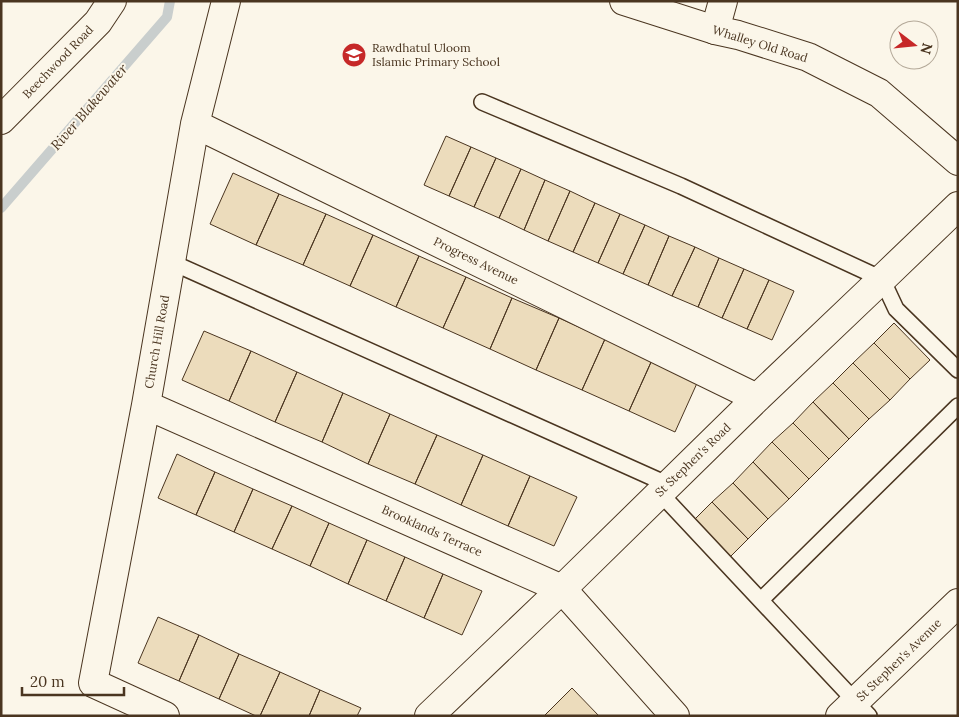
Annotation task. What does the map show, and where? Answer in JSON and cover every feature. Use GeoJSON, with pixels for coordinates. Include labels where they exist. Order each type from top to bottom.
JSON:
{"type":"FeatureCollection","features":[{"type":"Feature","properties":{"kind":"street","name":"Beechwood Road"},"geometry":{"type":"LineString","coordinates":[[1,120],[98,22],[112,1]]}},
{"type":"Feature","properties":{"kind":"street","name":"Church Hill Road"},"geometry":{"type":"LineString","coordinates":[[165,716],[93,683],[146,405],[195,124],[226,1]]}},
{"type":"Feature","properties":{"kind":"street","name":"Whalley Old Road"},"geometry":{"type":"LineString","coordinates":[[624,1],[808,57],[879,93],[958,160]]}},
{"type":"Feature","properties":{"kind":"street"},"geometry":{"type":"LineString","coordinates":[[715,30],[723,1]]}},
{"type":"Feature","properties":{"kind":"street","name":"Progress Avenue"},"geometry":{"type":"LineString","coordinates":[[195,124],[757,398]]}},
{"type":"Feature","properties":{"kind":"street","name":"St Stephen's Road"},"geometry":{"type":"LineString","coordinates":[[429,716],[958,206]]}},
{"type":"Feature","properties":{"kind":"street","name":"Brooklands Terrace"},"geometry":{"type":"LineString","coordinates":[[146,405],[562,589],[675,716]]}},
{"type":"Feature","properties":{"kind":"street","name":"St Stephen's Avenue"},"geometry":{"type":"LineString","coordinates":[[855,711],[958,603]]}},
{"type":"Feature","properties":{"kind":"lane"},"geometry":{"type":"LineString","coordinates":[[482,102],[681,186],[882,279],[896,309],[958,370]]}},
{"type":"Feature","properties":{"kind":"lane"},"geometry":{"type":"LineString","coordinates":[[171,262],[664,489],[855,711]]}},
{"type":"Feature","properties":{"kind":"lane"},"geometry":{"type":"LineString","coordinates":[[760,600],[958,406]]}},
{"type":"Feature","properties":{"kind":"building"},"geometry":{"type":"Polygon","coordinates":[[[446,136],[471,147],[449,196],[424,185],[446,136]]]}},
{"type":"Feature","properties":{"kind":"building"},"geometry":{"type":"Polygon","coordinates":[[[471,147],[496,158],[474,207],[449,196],[471,147]]]}},
{"type":"Feature","properties":{"kind":"building"},"geometry":{"type":"Polygon","coordinates":[[[496,158],[521,169],[499,218],[474,207],[496,158]]]}},
{"type":"Feature","properties":{"kind":"building"},"geometry":{"type":"Polygon","coordinates":[[[521,169],[545,180],[524,230],[499,218],[521,169]]]}},
{"type":"Feature","properties":{"kind":"building"},"geometry":{"type":"Polygon","coordinates":[[[233,173],[279,194],[256,245],[210,224],[233,173]]]}},
{"type":"Feature","properties":{"kind":"building"},"geometry":{"type":"Polygon","coordinates":[[[545,180],[570,191],[548,241],[524,230],[545,180]]]}},
{"type":"Feature","properties":{"kind":"building"},"geometry":{"type":"Polygon","coordinates":[[[570,191],[595,203],[573,252],[548,241],[570,191]]]}},
{"type":"Feature","properties":{"kind":"building"},"geometry":{"type":"Polygon","coordinates":[[[279,194],[326,214],[303,265],[256,245],[279,194]]]}},
{"type":"Feature","properties":{"kind":"building"},"geometry":{"type":"Polygon","coordinates":[[[595,203],[620,214],[598,263],[573,252],[595,203]]]}},
{"type":"Feature","properties":{"kind":"building"},"geometry":{"type":"Polygon","coordinates":[[[326,214],[373,235],[350,286],[303,265],[326,214]]]}},
{"type":"Feature","properties":{"kind":"building"},"geometry":{"type":"Polygon","coordinates":[[[620,214],[645,225],[623,274],[598,263],[620,214]]]}},
{"type":"Feature","properties":{"kind":"building"},"geometry":{"type":"Polygon","coordinates":[[[645,225],[669,236],[648,285],[623,274],[645,225]]]}},
{"type":"Feature","properties":{"kind":"building"},"geometry":{"type":"Polygon","coordinates":[[[373,235],[419,256],[396,307],[350,286],[373,235]]]}},
{"type":"Feature","properties":{"kind":"building"},"geometry":{"type":"Polygon","coordinates":[[[669,236],[695,247],[672,296],[648,285],[669,236]]]}},
{"type":"Feature","properties":{"kind":"building"},"geometry":{"type":"Polygon","coordinates":[[[695,247],[719,258],[698,307],[672,296],[695,247]]]}},
{"type":"Feature","properties":{"kind":"building"},"geometry":{"type":"Polygon","coordinates":[[[419,256],[466,277],[443,328],[396,307],[419,256]]]}},
{"type":"Feature","properties":{"kind":"building"},"geometry":{"type":"Polygon","coordinates":[[[719,258],[744,269],[722,318],[698,307],[719,258]]]}},
{"type":"Feature","properties":{"kind":"building"},"geometry":{"type":"Polygon","coordinates":[[[744,269],[769,280],[747,329],[722,318],[744,269]]]}},
{"type":"Feature","properties":{"kind":"building"},"geometry":{"type":"Polygon","coordinates":[[[466,277],[512,298],[490,349],[443,328],[466,277]]]}},
{"type":"Feature","properties":{"kind":"building"},"geometry":{"type":"Polygon","coordinates":[[[769,280],[794,291],[772,340],[747,329],[769,280]]]}},
{"type":"Feature","properties":{"kind":"building"},"geometry":{"type":"Polygon","coordinates":[[[512,298],[559,318],[536,370],[490,349],[512,298]]]}},
{"type":"Feature","properties":{"kind":"building"},"geometry":{"type":"Polygon","coordinates":[[[559,318],[605,339],[582,390],[536,370],[559,318]]]}},
{"type":"Feature","properties":{"kind":"building"},"geometry":{"type":"Polygon","coordinates":[[[894,323],[930,360],[910,379],[874,343],[894,323]]]}},
{"type":"Feature","properties":{"kind":"building"},"geometry":{"type":"Polygon","coordinates":[[[204,331],[251,351],[229,401],[182,380],[204,331]]]}},
{"type":"Feature","properties":{"kind":"building"},"geometry":{"type":"Polygon","coordinates":[[[605,339],[652,360],[629,411],[582,390],[605,339]]]}},
{"type":"Feature","properties":{"kind":"building"},"geometry":{"type":"Polygon","coordinates":[[[874,343],[910,379],[890,400],[853,363],[874,343]]]}},
{"type":"Feature","properties":{"kind":"building"},"geometry":{"type":"Polygon","coordinates":[[[251,351],[297,372],[275,422],[229,401],[251,351]]]}},
{"type":"Feature","properties":{"kind":"building"},"geometry":{"type":"Polygon","coordinates":[[[652,360],[698,381],[675,432],[629,411],[652,360]]]}},
{"type":"Feature","properties":{"kind":"building"},"geometry":{"type":"Polygon","coordinates":[[[853,363],[890,400],[869,419],[833,383],[853,363]]]}},
{"type":"Feature","properties":{"kind":"building"},"geometry":{"type":"Polygon","coordinates":[[[297,372],[343,393],[322,442],[275,422],[297,372]]]}},
{"type":"Feature","properties":{"kind":"building"},"geometry":{"type":"Polygon","coordinates":[[[833,383],[869,419],[849,439],[813,402],[833,383]]]}},
{"type":"Feature","properties":{"kind":"building"},"geometry":{"type":"Polygon","coordinates":[[[343,393],[390,414],[368,464],[322,442],[343,393]]]}},
{"type":"Feature","properties":{"kind":"building"},"geometry":{"type":"Polygon","coordinates":[[[813,402],[849,439],[829,459],[793,423],[813,402]]]}},
{"type":"Feature","properties":{"kind":"building"},"geometry":{"type":"Polygon","coordinates":[[[390,414],[437,435],[415,484],[368,464],[390,414]]]}},
{"type":"Feature","properties":{"kind":"building"},"geometry":{"type":"Polygon","coordinates":[[[793,423],[829,459],[809,479],[772,442],[793,423]]]}},
{"type":"Feature","properties":{"kind":"building"},"geometry":{"type":"Polygon","coordinates":[[[437,435],[483,455],[461,505],[415,484],[437,435]]]}},
{"type":"Feature","properties":{"kind":"building"},"geometry":{"type":"Polygon","coordinates":[[[772,442],[809,479],[789,499],[753,462],[772,442]]]}},
{"type":"Feature","properties":{"kind":"building"},"geometry":{"type":"Polygon","coordinates":[[[177,454],[215,472],[196,515],[158,498],[177,454]]]}},
{"type":"Feature","properties":{"kind":"building"},"geometry":{"type":"Polygon","coordinates":[[[483,455],[530,476],[508,526],[461,505],[483,455]]]}},
{"type":"Feature","properties":{"kind":"building"},"geometry":{"type":"Polygon","coordinates":[[[753,462],[789,499],[768,519],[733,483],[753,462]]]}},
{"type":"Feature","properties":{"kind":"building"},"geometry":{"type":"Polygon","coordinates":[[[215,472],[253,489],[234,532],[196,515],[215,472]]]}},
{"type":"Feature","properties":{"kind":"building"},"geometry":{"type":"Polygon","coordinates":[[[530,476],[577,497],[554,546],[508,526],[530,476]]]}},
{"type":"Feature","properties":{"kind":"building"},"geometry":{"type":"Polygon","coordinates":[[[733,483],[768,519],[748,539],[712,502],[733,483]]]}},
{"type":"Feature","properties":{"kind":"building"},"geometry":{"type":"Polygon","coordinates":[[[253,489],[292,506],[272,549],[234,532],[253,489]]]}},
{"type":"Feature","properties":{"kind":"building"},"geometry":{"type":"Polygon","coordinates":[[[712,502],[748,539],[728,559],[692,522],[712,502]]]}},
{"type":"Feature","properties":{"kind":"building"},"geometry":{"type":"Polygon","coordinates":[[[292,506],[329,523],[310,566],[272,549],[292,506]]]}},
{"type":"Feature","properties":{"kind":"building"},"geometry":{"type":"Polygon","coordinates":[[[329,523],[367,540],[348,584],[310,566],[329,523]]]}},
{"type":"Feature","properties":{"kind":"building"},"geometry":{"type":"Polygon","coordinates":[[[367,540],[405,557],[386,601],[348,584],[367,540]]]}},
{"type":"Feature","properties":{"kind":"building"},"geometry":{"type":"Polygon","coordinates":[[[405,557],[443,574],[424,618],[386,601],[405,557]]]}},
{"type":"Feature","properties":{"kind":"building"},"geometry":{"type":"Polygon","coordinates":[[[443,574],[482,591],[462,635],[424,618],[443,574]]]}},
{"type":"Feature","properties":{"kind":"building"},"geometry":{"type":"Polygon","coordinates":[[[158,617],[199,635],[179,681],[138,663],[158,617]]]}},
{"type":"Feature","properties":{"kind":"building"},"geometry":{"type":"Polygon","coordinates":[[[199,635],[239,654],[219,699],[179,681],[199,635]]]}},
{"type":"Feature","properties":{"kind":"building"},"geometry":{"type":"Polygon","coordinates":[[[239,654],[280,672],[260,716],[256,716],[219,699],[239,654]]]}},
{"type":"Feature","properties":{"kind":"building"},"geometry":{"type":"Polygon","coordinates":[[[280,672],[320,690],[309,716],[260,716],[280,672]]]}},
{"type":"Feature","properties":{"kind":"building"},"geometry":{"type":"Polygon","coordinates":[[[572,688],[599,716],[544,716],[572,688]]]}},
{"type":"Feature","properties":{"kind":"building"},"geometry":{"type":"Polygon","coordinates":[[[320,690],[361,708],[357,716],[309,716],[320,690]]]}},
{"type":"Feature","properties":{"kind":"waterway","name":"River Blakewater"},"geometry":{"type":"LineString","coordinates":[[1,208],[167,17],[170,1]]}},
{"type":"Feature","properties":{"kind":"place","name":"Rawdhatul Uloom Islamic Primary School"},"geometry":{"type":"Point","coordinates":[354,55]}}]}
